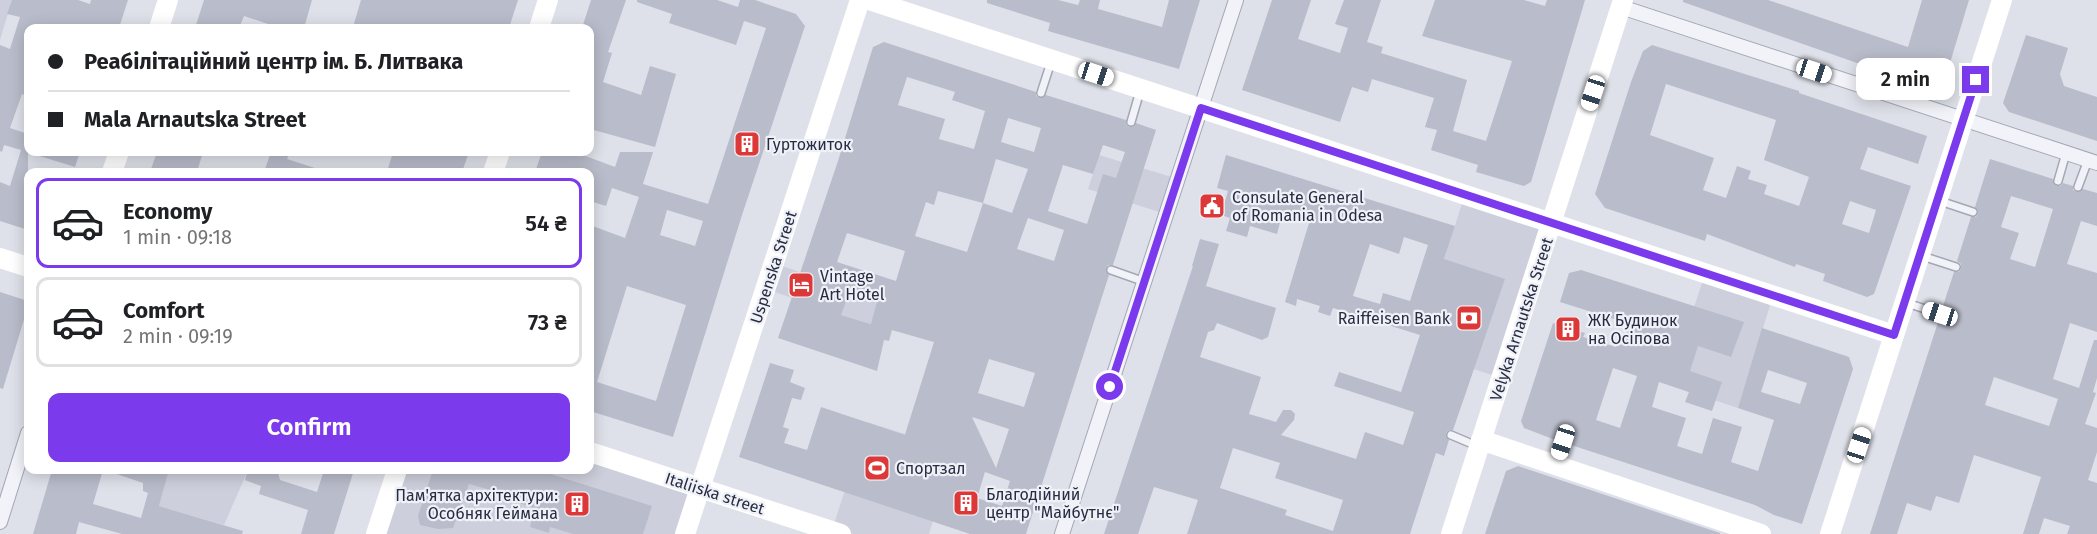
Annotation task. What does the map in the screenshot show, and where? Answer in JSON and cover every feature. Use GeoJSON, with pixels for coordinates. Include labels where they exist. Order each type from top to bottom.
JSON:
{"type":"FeatureCollection","features":[{"type":"Feature","properties":{"kind":"main road"},"geometry":{"type":"LineString","coordinates":[[160,24],[168,0]]}},
{"type":"Feature","properties":{"kind":"main road"},"geometry":{"type":"LineString","coordinates":[[540,24],[548,0]]}},
{"type":"Feature","properties":{"kind":"main road","name":"Uspenska Street"},"geometry":{"type":"LineString","coordinates":[[685,534],[860,0]]}},
{"type":"Feature","properties":{"kind":"main road"},"geometry":{"type":"LineString","coordinates":[[869,0],[1894,335]]}},
{"type":"Feature","properties":{"kind":"main road"},"geometry":{"type":"LineString","coordinates":[[1830,534],[2002,0]]}},
{"type":"Feature","properties":{"kind":"main road","name":"Velyka Arnautska Street"},"geometry":{"type":"LineString","coordinates":[[1451,534],[1622,4]]}},
{"type":"Feature","properties":{"kind":"main road"},"geometry":{"type":"LineString","coordinates":[[0,258],[24,266]]}},
{"type":"Feature","properties":{"kind":"main road"},"geometry":{"type":"LineString","coordinates":[[1480,443],[1555,465],[1761,534]]}},
{"type":"Feature","properties":{"kind":"main road","name":"Italiiska street"},"geometry":{"type":"LineString","coordinates":[[594,453],[841,534]]}},
{"type":"Feature","properties":{"kind":"main road"},"geometry":{"type":"LineString","coordinates":[[376,534],[396,474]]}},
{"type":"Feature","properties":{"kind":"street"},"geometry":{"type":"LineString","coordinates":[[1062,534],[1236,0]]}},
{"type":"Feature","properties":{"kind":"street"},"geometry":{"type":"LineString","coordinates":[[1622,4],[1963,120],[2092,161]]}},
{"type":"Feature","properties":{"kind":"street"},"geometry":{"type":"LineString","coordinates":[[0,522],[24,446]]}},
{"type":"Feature","properties":{"kind":"lane"},"geometry":{"type":"LineString","coordinates":[[1041,93],[1052,60]]}},
{"type":"Feature","properties":{"kind":"lane"},"geometry":{"type":"LineString","coordinates":[[1131,122],[1140,88]]}},
{"type":"Feature","properties":{"kind":"lane"},"geometry":{"type":"LineString","coordinates":[[2058,181],[2066,153]]}},
{"type":"Feature","properties":{"kind":"lane"},"geometry":{"type":"LineString","coordinates":[[2078,188],[2092,161]]}},
{"type":"Feature","properties":{"kind":"lane"},"geometry":{"type":"LineString","coordinates":[[1938,200],[1973,212]]}},
{"type":"Feature","properties":{"kind":"lane"},"geometry":{"type":"LineString","coordinates":[[1920,255],[1956,267]]}},
{"type":"Feature","properties":{"kind":"lane"},"geometry":{"type":"LineString","coordinates":[[1111,270],[1145,282]]}},
{"type":"Feature","properties":{"kind":"lane"},"geometry":{"type":"LineString","coordinates":[[1905,302],[1940,314]]}},
{"type":"Feature","properties":{"kind":"lane"},"geometry":{"type":"LineString","coordinates":[[1451,435],[1480,443]]}},
{"type":"Feature","properties":{"kind":"lane"},"geometry":{"type":"LineString","coordinates":[[1555,465],[1563,442]]}},
{"type":"Feature","properties":{"kind":"shaded area"},"geometry":{"type":"Polygon","coordinates":[[[0,0],[12,0],[0,40],[0,0]]]}},
{"type":"Feature","properties":{"kind":"shaded area"},"geometry":{"type":"Polygon","coordinates":[[[1099,155],[1175,178],[1165,214],[1088,189],[1099,155]]]}},
{"type":"Feature","properties":{"kind":"shaded area"},"geometry":{"type":"Polygon","coordinates":[[[1466,191],[1552,219],[1501,378],[1415,350],[1466,191]]]}},
{"type":"Feature","properties":{"kind":"shaded area"},"geometry":{"type":"Polygon","coordinates":[[[777,264],[850,290],[942,315],[934,342],[841,315],[769,290],[777,264]]]}},
{"type":"Feature","properties":{"kind":"shaded area"},"geometry":{"type":"Polygon","coordinates":[[[1705,274],[1773,296],[1738,408],[1668,385],[1705,274]]]}},
{"type":"Feature","properties":{"kind":"shaded area"},"geometry":{"type":"Polygon","coordinates":[[[920,388],[939,501],[929,534],[853,534],[833,527],[867,422],[905,434],[920,388]]]}},
{"type":"Feature","properties":{"kind":"shaded area"},"geometry":{"type":"Polygon","coordinates":[[[594,454],[702,490],[687,534],[378,534],[398,474],[594,474],[594,454]]]}},
{"type":"Feature","properties":{"kind":"shaded area"},"geometry":{"type":"Polygon","coordinates":[[[168,474],[246,474],[224,525],[159,506],[168,474]]]}},
{"type":"Feature","properties":{"kind":"building"},"geometry":{"type":"Polygon","coordinates":[[[12,0],[78,0],[90,4],[91,0],[128,0],[120,24],[24,24],[24,95],[22,94],[10,128],[24,133],[24,156],[28,156],[28,168],[24,168],[24,229],[0,221],[0,182],[10,186],[21,150],[4,145],[2,152],[0,151],[0,45],[10,49],[20,17],[7,14],[12,0]]]}},
{"type":"Feature","properties":{"kind":"building"},"geometry":{"type":"Polygon","coordinates":[[[204,0],[312,0],[305,24],[268,24],[244,16],[241,24],[196,24],[204,0]]]}},
{"type":"Feature","properties":{"kind":"building"},"geometry":{"type":"Polygon","coordinates":[[[361,0],[518,0],[510,24],[354,24],[361,0]]]}},
{"type":"Feature","properties":{"kind":"building"},"geometry":{"type":"Polygon","coordinates":[[[591,0],[626,0],[608,52],[612,53],[603,82],[641,95],[650,66],[676,74],[655,147],[594,130],[594,24],[583,24],[591,0]]]}},
{"type":"Feature","properties":{"kind":"building"},"geometry":{"type":"Polygon","coordinates":[[[637,0],[717,0],[738,7],[740,0],[755,0],[796,14],[805,26],[742,215],[673,437],[594,412],[594,226],[625,238],[639,197],[612,188],[606,206],[594,202],[594,168],[536,168],[541,156],[586,156],[615,167],[620,152],[653,152],[643,184],[708,204],[766,28],[744,21],[736,45],[669,23],[672,14],[637,2],[637,0]],[[667,210],[660,235],[695,246],[703,221],[667,210]],[[627,286],[597,382],[656,401],[686,305],[627,286]]]}},
{"type":"Feature","properties":{"kind":"building"},"geometry":{"type":"Polygon","coordinates":[[[987,0],[1058,0],[1078,5],[1080,0],[1100,0],[1098,9],[1162,27],[1169,0],[1200,0],[1179,69],[1048,31],[1050,23],[987,3],[987,0]]]}},
{"type":"Feature","properties":{"kind":"building"},"geometry":{"type":"Polygon","coordinates":[[[1272,0],[1311,0],[1298,39],[1340,53],[1348,28],[1335,24],[1344,0],[1381,0],[1367,42],[1383,47],[1381,53],[1467,80],[1453,131],[1486,141],[1512,61],[1422,36],[1435,0],[1524,0],[1545,6],[1547,0],[1585,0],[1531,182],[1524,186],[1476,172],[1478,165],[1431,150],[1437,130],[1425,127],[1434,98],[1372,79],[1368,92],[1352,87],[1340,122],[1242,90],[1272,0]]]}},
{"type":"Feature","properties":{"kind":"building"},"geometry":{"type":"Polygon","coordinates":[[[1683,0],[1768,0],[1908,47],[1922,0],[1969,0],[1943,86],[1935,88],[1894,76],[1683,2],[1683,0]]]}},
{"type":"Feature","properties":{"kind":"building"},"geometry":{"type":"Polygon","coordinates":[[[2026,35],[2068,48],[2060,74],[2064,86],[2097,97],[2097,141],[2009,112],[2003,103],[2026,35]]]}},
{"type":"Feature","properties":{"kind":"building"},"geometry":{"type":"Polygon","coordinates":[[[884,42],[1036,92],[1036,96],[1040,98],[1046,95],[1126,120],[1129,127],[1133,127],[1136,123],[1156,130],[1113,265],[1108,265],[1106,269],[1109,275],[1026,534],[970,534],[739,457],[770,363],[794,370],[790,382],[805,388],[801,400],[792,398],[783,427],[789,429],[784,443],[807,450],[821,407],[905,435],[934,342],[892,330],[889,341],[884,340],[877,371],[778,338],[838,161],[873,47],[884,42]],[[907,77],[898,105],[945,119],[939,139],[974,149],[985,111],[952,100],[955,92],[907,77]],[[1008,118],[1001,142],[1034,152],[1041,128],[1008,118]],[[1103,145],[1093,174],[1063,165],[1048,211],[1087,224],[1103,174],[1116,178],[1125,152],[1103,145]],[[996,159],[983,203],[1012,213],[1028,169],[996,159]],[[938,191],[934,205],[926,202],[915,236],[967,252],[983,203],[938,191]],[[1028,218],[1017,249],[1054,261],[1064,230],[1028,218]],[[847,233],[837,262],[896,281],[905,251],[847,233]],[[851,288],[841,315],[871,324],[878,298],[851,288]],[[989,359],[978,393],[1024,407],[1035,373],[989,359]],[[972,417],[996,468],[1009,429],[972,417]],[[985,472],[977,498],[1002,506],[1010,481],[985,472]]]}},
{"type":"Feature","properties":{"kind":"building"},"geometry":{"type":"Polygon","coordinates":[[[1652,45],[1799,91],[1799,93],[1927,136],[1918,164],[1868,147],[1860,169],[1911,186],[1874,294],[1867,297],[1823,281],[1825,274],[1796,264],[1795,267],[1707,234],[1705,241],[1605,208],[1595,194],[1643,51],[1652,45]],[[1666,84],[1650,135],[1714,158],[1703,190],[1726,198],[1737,166],[1751,171],[1748,179],[1767,185],[1764,194],[1799,206],[1809,177],[1764,160],[1776,120],[1666,84]],[[1850,201],[1842,224],[1869,233],[1876,210],[1850,201]]]}},
{"type":"Feature","properties":{"kind":"building"},"geometry":{"type":"Polygon","coordinates":[[[1226,155],[1455,226],[1444,259],[1505,279],[1453,430],[1448,430],[1446,433],[1449,440],[1444,456],[1436,453],[1410,534],[1187,534],[1198,500],[1154,487],[1138,534],[1104,534],[1200,239],[1219,244],[1206,286],[1276,308],[1268,337],[1262,340],[1217,323],[1214,330],[1208,332],[1200,357],[1261,377],[1249,414],[1276,422],[1283,410],[1291,410],[1295,414],[1294,420],[1281,435],[1356,459],[1365,432],[1403,445],[1414,412],[1334,386],[1339,372],[1401,392],[1420,335],[1333,308],[1330,316],[1318,312],[1320,306],[1297,299],[1296,306],[1285,302],[1309,223],[1282,215],[1277,234],[1250,226],[1247,237],[1226,231],[1230,218],[1221,215],[1228,191],[1217,188],[1226,155]],[[1404,237],[1399,254],[1370,244],[1353,296],[1380,304],[1383,293],[1410,301],[1428,245],[1404,237]],[[1233,448],[1220,488],[1287,510],[1285,515],[1333,531],[1343,500],[1275,478],[1280,463],[1233,448]]]}},
{"type":"Feature","properties":{"kind":"building"},"geometry":{"type":"Polygon","coordinates":[[[39,156],[79,156],[75,167],[39,156]]]}},
{"type":"Feature","properties":{"kind":"building"},"geometry":{"type":"Polygon","coordinates":[[[156,156],[202,156],[198,168],[151,168],[156,156]]]}},
{"type":"Feature","properties":{"kind":"building"},"geometry":{"type":"Polygon","coordinates":[[[270,156],[288,156],[287,159],[315,168],[265,168],[270,156]]]}},
{"type":"Feature","properties":{"kind":"building"},"geometry":{"type":"Polygon","coordinates":[[[392,156],[468,156],[463,168],[388,168],[392,156]]]}},
{"type":"Feature","properties":{"kind":"building"},"geometry":{"type":"Polygon","coordinates":[[[1990,159],[2053,179],[2056,186],[2063,183],[2073,186],[2073,190],[2077,192],[2083,189],[2097,193],[2097,226],[2081,221],[2067,264],[2097,273],[2097,332],[2070,323],[2053,379],[2079,388],[2094,340],[2097,340],[2097,378],[2093,392],[2096,393],[2085,424],[2097,428],[2097,452],[2088,480],[2097,483],[2097,534],[2067,534],[2070,526],[2044,518],[2039,534],[2023,534],[2041,477],[1974,455],[1959,503],[1936,496],[1931,511],[1907,503],[1897,534],[1870,534],[1939,319],[1943,319],[1945,315],[1942,309],[1954,272],[1959,272],[1961,268],[1961,264],[1957,261],[1971,217],[1976,217],[1978,213],[1975,207],[1990,159]],[[2011,196],[2001,227],[2019,233],[2010,259],[2035,267],[2053,209],[2011,196]],[[1994,377],[1985,405],[2049,426],[2058,399],[1994,377]]]}},
{"type":"Feature","properties":{"kind":"building"},"geometry":{"type":"Polygon","coordinates":[[[1581,270],[1744,322],[1731,357],[1698,346],[1690,371],[1722,382],[1712,411],[1685,402],[1689,392],[1659,382],[1652,407],[1686,418],[1677,446],[1702,454],[1713,418],[1742,427],[1731,462],[1758,471],[1774,420],[1738,408],[1762,328],[1849,357],[1853,369],[1802,524],[1774,515],[1755,505],[1568,444],[1565,437],[1561,437],[1558,441],[1524,428],[1521,421],[1553,323],[1585,333],[1583,337],[1616,347],[1617,343],[1623,345],[1630,324],[1560,302],[1569,273],[1581,270]],[[1613,368],[1596,420],[1620,428],[1637,376],[1613,368]],[[1768,370],[1761,392],[1800,404],[1807,383],[1768,370]]]}},
{"type":"Feature","properties":{"kind":"building"},"geometry":{"type":"Polygon","coordinates":[[[0,292],[24,300],[24,319],[3,389],[0,388],[0,292]]]}},
{"type":"Feature","properties":{"kind":"building"},"geometry":{"type":"Polygon","coordinates":[[[1518,466],[1720,534],[1485,534],[1506,471],[1518,466]]]}},
{"type":"Feature","properties":{"kind":"building"},"geometry":{"type":"Polygon","coordinates":[[[51,474],[102,474],[93,504],[141,518],[148,493],[143,491],[143,483],[117,474],[168,474],[159,506],[243,531],[242,534],[122,534],[79,522],[76,534],[33,534],[51,474]]]}},
{"type":"Feature","properties":{"kind":"building"},"geometry":{"type":"Polygon","coordinates":[[[247,474],[278,474],[280,480],[317,492],[323,474],[353,474],[334,534],[301,534],[308,510],[259,494],[261,486],[245,480],[247,474]]]}},
{"type":"Feature","properties":{"kind":"building"},"geometry":{"type":"Polygon","coordinates":[[[432,474],[551,474],[652,506],[643,534],[573,534],[550,527],[549,533],[530,527],[535,508],[516,502],[515,497],[469,484],[453,528],[438,529],[420,525],[418,516],[432,474]]]}},
{"type":"Feature","properties":{"kind":"place","name":"Гуртожиток"},"geometry":{"type":"Point","coordinates":[747,144]}},
{"type":"Feature","properties":{"kind":"place","name":"Consulate General of Romania in Odesa"},"geometry":{"type":"Point","coordinates":[1212,206]}},
{"type":"Feature","properties":{"kind":"place","name":"Vintage Art Hotel"},"geometry":{"type":"Point","coordinates":[801,285]}},
{"type":"Feature","properties":{"kind":"place","name":"Raiffeisen Bank"},"geometry":{"type":"Point","coordinates":[1469,318]}},
{"type":"Feature","properties":{"kind":"place","name":"ЖК Будинок на Осіпова"},"geometry":{"type":"Point","coordinates":[1568,329]}},
{"type":"Feature","properties":{"kind":"place","name":"Спортзал"},"geometry":{"type":"Point","coordinates":[877,468]}},
{"type":"Feature","properties":{"kind":"place","name":"Благодійний центр \"Майбутнє\""},"geometry":{"type":"Point","coordinates":[966,503]}},
{"type":"Feature","properties":{"kind":"place","name":"Пам'ятка архітектури: Особняк Геймана"},"geometry":{"type":"Point","coordinates":[577,504]}},
{"type":"Feature","properties":{"kind":"route"},"geometry":{"type":"LineString","coordinates":[[1110,387],[1201,108],[1894,335],[1976,80]]}}]}
